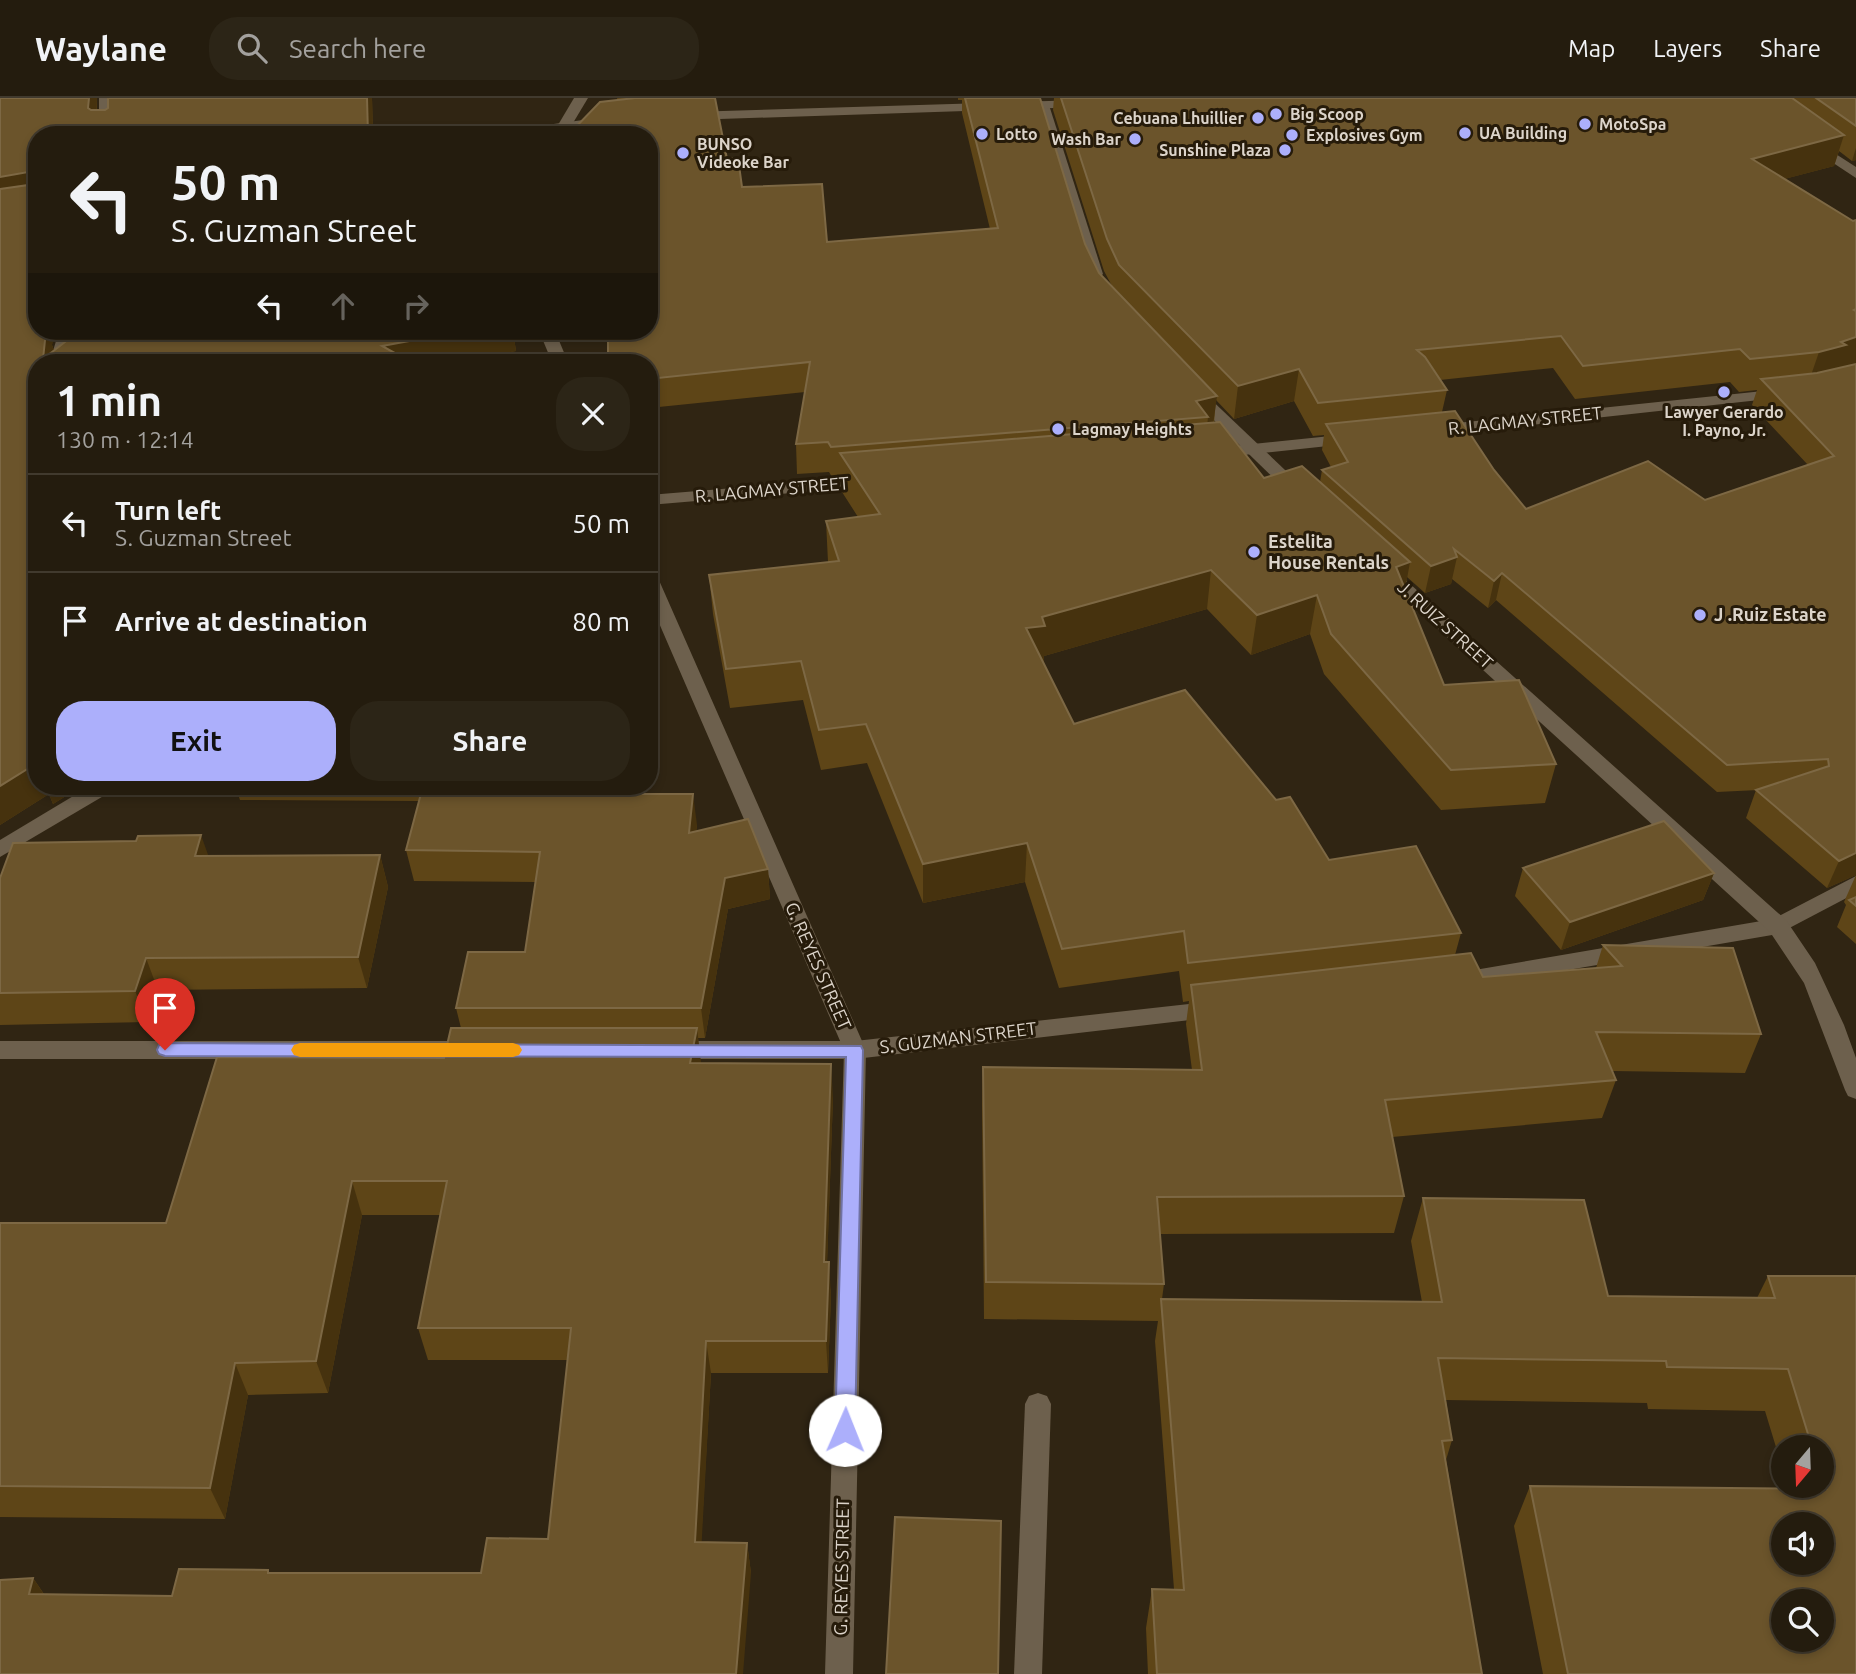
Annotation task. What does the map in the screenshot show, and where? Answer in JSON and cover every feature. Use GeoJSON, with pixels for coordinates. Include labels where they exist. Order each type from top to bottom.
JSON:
{"type":"FeatureCollection","features":[{"type":"Feature","properties":{"kind":"street"},"geometry":{"type":"LineString","coordinates":[[106,98],[106,126]]}},
{"type":"Feature","properties":{"kind":"street"},"geometry":{"type":"LineString","coordinates":[[563,126],[581,98]]}},
{"type":"Feature","properties":{"kind":"street"},"geometry":{"type":"LineString","coordinates":[[680,116],[1097,103]]}},
{"type":"Feature","properties":{"kind":"street"},"geometry":{"type":"LineString","coordinates":[[1042,105],[1094,272],[1104,291]]}},
{"type":"Feature","properties":{"kind":"street"},"geometry":{"type":"LineString","coordinates":[[582,126],[615,120]]}},
{"type":"Feature","properties":{"kind":"street"},"geometry":{"type":"LineString","coordinates":[[1803,136],[1856,174]]}},
{"type":"Feature","properties":{"kind":"street"},"geometry":{"type":"LineString","coordinates":[[64,340],[61,351],[68,354]]}},
{"type":"Feature","properties":{"kind":"street"},"geometry":{"type":"LineString","coordinates":[[1181,378],[1251,450],[1315,507]]}},
{"type":"Feature","properties":{"kind":"street","name":"R. LAGMAY STREET"},"geometry":{"type":"LineString","coordinates":[[1418,432],[1794,393]]}},
{"type":"Feature","properties":{"kind":"street"},"geometry":{"type":"LineString","coordinates":[[1201,454],[1363,438]]}},
{"type":"Feature","properties":{"kind":"street","name":"R. LAGMAY STREET"},"geometry":{"type":"LineString","coordinates":[[658,499],[884,480]]}},
{"type":"Feature","properties":{"kind":"street","name":"J. RUIZ STREET"},"geometry":{"type":"LineString","coordinates":[[1367,554],[1778,926],[1797,948],[1810,973],[1856,1090]]}},
{"type":"Feature","properties":{"kind":"street","name":"G. REYES STREET"},"geometry":{"type":"LineString","coordinates":[[658,600],[855,1050],[839,1674]]}},
{"type":"Feature","properties":{"kind":"street"},"geometry":{"type":"LineString","coordinates":[[0,850],[89,795]]}},
{"type":"Feature","properties":{"kind":"street"},"geometry":{"type":"LineString","coordinates":[[1434,984],[1778,926],[1856,884]]}},
{"type":"Feature","properties":{"kind":"street","name":"S. GUZMAN STREET"},"geometry":{"type":"LineString","coordinates":[[648,1050],[855,1050],[1241,1006]]}},
{"type":"Feature","properties":{"kind":"street"},"geometry":{"type":"LineString","coordinates":[[0,1050],[496,1050]]}},
{"type":"Feature","properties":{"kind":"street"},"geometry":{"type":"LineString","coordinates":[[1028,1674],[1038,1404]]}},
{"type":"Feature","properties":{"kind":"building"},"geometry":{"type":"Polygon","coordinates":[[[0,98],[89,98],[88,108],[105,110],[108,108],[108,98],[367,98],[368,126],[28,126],[28,172],[0,177],[0,98]]]}},
{"type":"Feature","properties":{"kind":"building"},"geometry":{"type":"Polygon","coordinates":[[[635,98],[715,98],[727,159],[738,158],[742,187],[822,184],[827,242],[998,228],[965,98],[1040,98],[1085,244],[1099,273],[1217,396],[1196,401],[1208,417],[831,447],[828,442],[796,444],[810,362],[658,378],[658,354],[608,354],[608,340],[658,340],[658,126],[577,126],[600,102],[635,98]]]}},
{"type":"Feature","properties":{"kind":"building"},"geometry":{"type":"Polygon","coordinates":[[[1061,98],[1792,98],[1844,135],[1752,159],[1853,221],[1856,220],[1856,337],[1841,342],[1846,345],[1819,352],[1750,359],[1740,349],[1583,366],[1561,336],[1417,350],[1425,357],[1447,390],[1318,403],[1299,369],[1238,386],[1119,265],[1107,239],[1061,98]]]}},
{"type":"Feature","properties":{"kind":"building"},"geometry":{"type":"Polygon","coordinates":[[[1816,98],[1856,98],[1856,126],[1816,98]]]}},
{"type":"Feature","properties":{"kind":"building"},"geometry":{"type":"Polygon","coordinates":[[[28,185],[28,340],[45,340],[44,354],[28,354],[28,769],[0,786],[0,189],[28,185]]]}},
{"type":"Feature","properties":{"kind":"building"},"geometry":{"type":"Polygon","coordinates":[[[68,340],[415,340],[382,346],[396,354],[49,354],[68,340]]]}},
{"type":"Feature","properties":{"kind":"building"},"geometry":{"type":"Polygon","coordinates":[[[1856,364],[1856,853],[1839,861],[1756,790],[1829,766],[1828,759],[1727,765],[1502,573],[1494,581],[1454,549],[1457,557],[1431,566],[1322,470],[1348,462],[1326,424],[1455,411],[1494,470],[1526,509],[1648,461],[1705,500],[1834,456],[1761,379],[1817,373],[1856,364]]]}},
{"type":"Feature","properties":{"kind":"building"},"geometry":{"type":"Polygon","coordinates":[[[1220,422],[1264,478],[1302,466],[1410,562],[1396,567],[1444,685],[1519,680],[1556,764],[1451,770],[1331,634],[1317,595],[1257,615],[1211,570],[1042,617],[1045,626],[1026,628],[1074,724],[1185,690],[1276,800],[1290,797],[1329,860],[1416,846],[1461,933],[1188,963],[1184,931],[1062,949],[1027,843],[923,864],[866,724],[819,730],[801,661],[726,669],[709,575],[839,561],[826,521],[880,514],[840,453],[1220,422]]]}},
{"type":"Feature","properties":{"kind":"building"},"geometry":{"type":"Polygon","coordinates":[[[693,794],[689,833],[748,819],[768,869],[725,878],[701,1008],[456,1008],[468,952],[525,952],[540,852],[406,850],[421,795],[693,794]]]}},
{"type":"Feature","properties":{"kind":"building"},"geometry":{"type":"Polygon","coordinates":[[[1664,821],[1714,873],[1570,922],[1523,868],[1664,821]]]}},
{"type":"Feature","properties":{"kind":"building"},"geometry":{"type":"Polygon","coordinates":[[[201,835],[195,856],[380,855],[358,957],[146,958],[135,991],[0,993],[0,878],[13,843],[136,841],[138,836],[201,835]]]}},
{"type":"Feature","properties":{"kind":"building"},"geometry":{"type":"Polygon","coordinates":[[[1856,897],[1856,906],[1849,900],[1856,897]]]}},
{"type":"Feature","properties":{"kind":"building"},"geometry":{"type":"Polygon","coordinates":[[[1603,945],[1733,948],[1761,1034],[1596,1032],[1616,1080],[1385,1100],[1404,1196],[1157,1197],[1164,1284],[986,1282],[983,1067],[1202,1070],[1191,985],[1471,953],[1483,977],[1622,966],[1603,945]]]}},
{"type":"Feature","properties":{"kind":"building"},"geometry":{"type":"Polygon","coordinates":[[[451,1028],[697,1028],[690,1063],[831,1064],[824,1262],[829,1262],[826,1341],[706,1341],[695,1542],[747,1543],[736,1674],[0,1674],[0,1580],[33,1578],[29,1594],[172,1596],[179,1569],[268,1570],[268,1573],[481,1573],[487,1538],[548,1539],[571,1328],[418,1328],[447,1181],[352,1181],[316,1361],[235,1363],[210,1488],[0,1486],[0,1223],[166,1223],[217,1057],[444,1058],[451,1028]]]}},
{"type":"Feature","properties":{"kind":"building"},"geometry":{"type":"Polygon","coordinates":[[[1423,1198],[1584,1200],[1608,1296],[1775,1298],[1768,1276],[1856,1276],[1856,1674],[1568,1674],[1530,1486],[1771,1488],[1771,1498],[1834,1498],[1834,1435],[1808,1435],[1788,1369],[1667,1367],[1666,1361],[1438,1358],[1452,1440],[1442,1441],[1482,1674],[1157,1674],[1152,1589],[1184,1590],[1161,1299],[1442,1302],[1423,1198]]]}},
{"type":"Feature","properties":{"kind":"building"},"geometry":{"type":"Polygon","coordinates":[[[895,1517],[1001,1521],[998,1674],[886,1674],[895,1517]]]}},
{"type":"Feature","properties":{"kind":"slow traffic"},"geometry":{"type":"LineString","coordinates":[[300,1050],[513,1050]]}},
{"type":"Feature","properties":{"kind":"place","name":"Big Scoop"},"geometry":{"type":"Point","coordinates":[1276,114]}},
{"type":"Feature","properties":{"kind":"place","name":"Cebuana Lhuillier"},"geometry":{"type":"Point","coordinates":[1258,118]}},
{"type":"Feature","properties":{"kind":"place","name":"MotoSpa"},"geometry":{"type":"Point","coordinates":[1585,124]}},
{"type":"Feature","properties":{"kind":"place","name":"UA Building"},"geometry":{"type":"Point","coordinates":[1465,133]}},
{"type":"Feature","properties":{"kind":"place","name":"Lotto"},"geometry":{"type":"Point","coordinates":[982,134]}},
{"type":"Feature","properties":{"kind":"place","name":"Explosives Gym"},"geometry":{"type":"Point","coordinates":[1292,135]}},
{"type":"Feature","properties":{"kind":"place","name":"Wash Bar"},"geometry":{"type":"Point","coordinates":[1135,139]}},
{"type":"Feature","properties":{"kind":"place","name":"Sunshine Plaza"},"geometry":{"type":"Point","coordinates":[1285,150]}},
{"type":"Feature","properties":{"kind":"place","name":"BUNSO Videoke Bar"},"geometry":{"type":"Point","coordinates":[683,153]}},
{"type":"Feature","properties":{"kind":"place","name":"Lawyer Gerardo I. Payno, Jr."},"geometry":{"type":"Point","coordinates":[1724,392]}},
{"type":"Feature","properties":{"kind":"place","name":"Lagmay Heights"},"geometry":{"type":"Point","coordinates":[1058,429]}},
{"type":"Feature","properties":{"kind":"place","name":"Estelita House Rentals"},"geometry":{"type":"Point","coordinates":[1254,552]}},
{"type":"Feature","properties":{"kind":"place","name":"J .Ruiz Estate"},"geometry":{"type":"Point","coordinates":[1700,615]}},
{"type":"Feature","properties":{"kind":"route"},"geometry":{"type":"LineString","coordinates":[[165,1050],[855,1050],[845,1430]]}}]}
